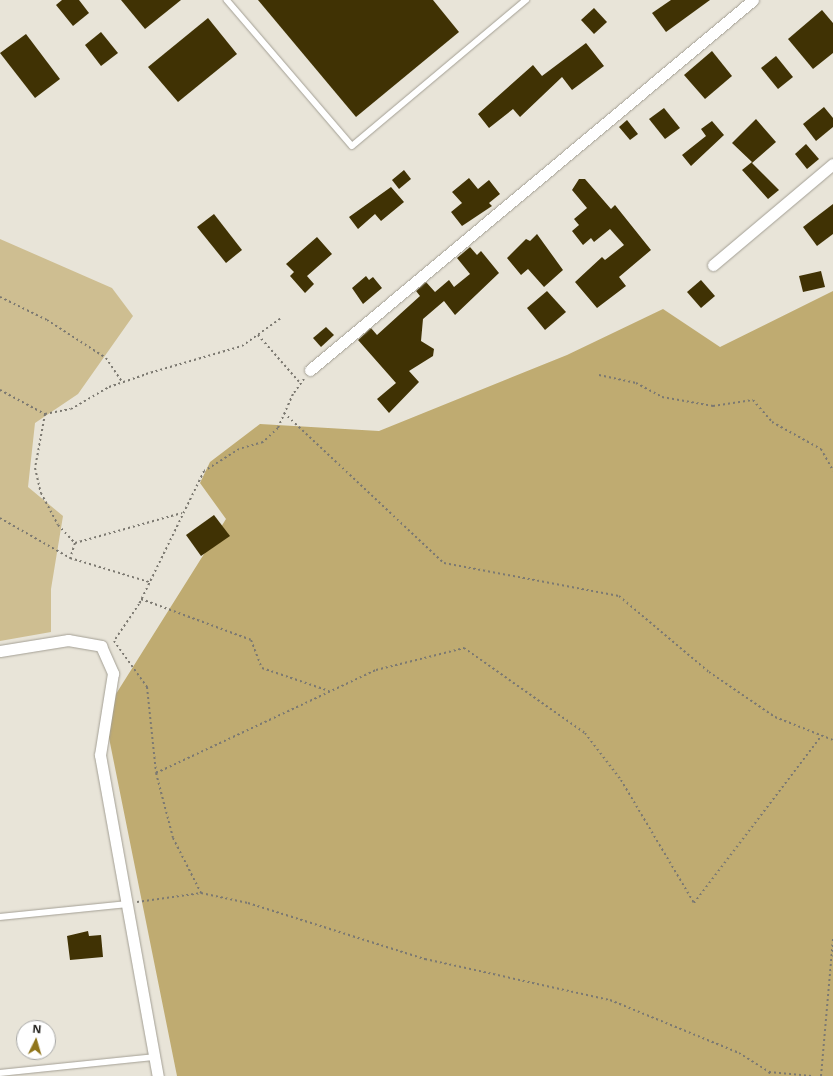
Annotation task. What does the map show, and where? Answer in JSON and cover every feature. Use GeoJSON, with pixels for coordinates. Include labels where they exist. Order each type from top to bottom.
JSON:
{"type":"FeatureCollection","features":[{"type":"Feature","properties":{"kind":"street"},"geometry":{"type":"LineString","coordinates":[[310,370],[753,0]]}},
{"type":"Feature","properties":{"kind":"street"},"geometry":{"type":"LineString","coordinates":[[713,265],[833,164]]}},
{"type":"Feature","properties":{"kind":"street"},"geometry":{"type":"LineString","coordinates":[[0,651],[68,640],[101,646],[113,673],[100,755],[158,1076]]}},
{"type":"Feature","properties":{"kind":"lane"},"geometry":{"type":"LineString","coordinates":[[226,0],[352,146],[526,0]]}},
{"type":"Feature","properties":{"kind":"lane"},"geometry":{"type":"LineString","coordinates":[[0,917],[127,904]]}},
{"type":"Feature","properties":{"kind":"lane"},"geometry":{"type":"LineString","coordinates":[[0,1073],[155,1057]]}},
{"type":"Feature","properties":{"kind":"path"},"geometry":{"type":"LineString","coordinates":[[0,297],[47,320],[106,358],[123,384]]}},
{"type":"Feature","properties":{"kind":"path"},"geometry":{"type":"LineString","coordinates":[[0,390],[45,414],[71,409],[109,387],[123,384],[242,346],[281,318]]}},
{"type":"Feature","properties":{"kind":"path"},"geometry":{"type":"LineString","coordinates":[[258,335],[301,384]]}},
{"type":"Feature","properties":{"kind":"path"},"geometry":{"type":"LineString","coordinates":[[201,893],[173,838],[156,773],[147,687],[114,641],[139,604],[182,513],[204,471],[239,448],[264,442],[278,428],[284,413],[310,370]]}},
{"type":"Feature","properties":{"kind":"path"},"geometry":{"type":"LineString","coordinates":[[599,375],[636,383],[662,397],[713,406],[753,400],[772,422],[821,449],[833,471]]}},
{"type":"Feature","properties":{"kind":"path"},"geometry":{"type":"LineString","coordinates":[[284,413],[444,563],[619,596],[709,672],[775,716],[833,740]]}},
{"type":"Feature","properties":{"kind":"path"},"geometry":{"type":"LineString","coordinates":[[45,414],[35,468],[41,493],[58,525],[75,543]]}},
{"type":"Feature","properties":{"kind":"path"},"geometry":{"type":"LineString","coordinates":[[75,543],[182,513]]}},
{"type":"Feature","properties":{"kind":"path"},"geometry":{"type":"LineString","coordinates":[[0,518],[70,558],[149,582]]}},
{"type":"Feature","properties":{"kind":"path"},"geometry":{"type":"LineString","coordinates":[[70,558],[75,543]]}},
{"type":"Feature","properties":{"kind":"path"},"geometry":{"type":"LineString","coordinates":[[141,599],[251,640],[262,668],[330,692]]}},
{"type":"Feature","properties":{"kind":"path"},"geometry":{"type":"LineString","coordinates":[[156,773],[376,670],[464,648],[585,733],[621,780],[694,903],[821,736]]}},
{"type":"Feature","properties":{"kind":"path"},"geometry":{"type":"LineString","coordinates":[[127,904],[201,893],[248,903],[425,959],[610,1000],[740,1054],[769,1072],[812,1076]]}},
{"type":"Feature","properties":{"kind":"path"},"geometry":{"type":"LineString","coordinates":[[821,1076],[833,940]]}},
{"type":"Feature","properties":{"kind":"path"},"geometry":{"type":"LineString","coordinates":[[769,1072],[771,1076]]}},
{"type":"Feature","properties":{"kind":"shaded area"},"geometry":{"type":"Polygon","coordinates":[[[0,239],[112,288],[133,316],[78,394],[35,423],[28,487],[63,516],[51,589],[51,632],[0,641],[0,239]]]}},
{"type":"Feature","properties":{"kind":"shaded area"},"geometry":{"type":"Polygon","coordinates":[[[833,291],[833,1076],[177,1076],[104,713],[226,519],[200,483],[210,462],[260,424],[379,431],[567,355],[663,309],[720,347],[833,291]]]}},
{"type":"Feature","properties":{"kind":"building"},"geometry":{"type":"Polygon","coordinates":[[[62,0],[79,0],[89,13],[73,26],[56,5],[62,0]]]}},
{"type":"Feature","properties":{"kind":"building"},"geometry":{"type":"Polygon","coordinates":[[[121,0],[181,0],[145,29],[121,0]]]}},
{"type":"Feature","properties":{"kind":"building"},"geometry":{"type":"Polygon","coordinates":[[[258,0],[433,0],[459,32],[356,117],[258,0]]]}},
{"type":"Feature","properties":{"kind":"building"},"geometry":{"type":"Polygon","coordinates":[[[671,0],[710,0],[666,32],[652,13],[671,0]]]}},
{"type":"Feature","properties":{"kind":"building"},"geometry":{"type":"Polygon","coordinates":[[[594,8],[607,22],[594,34],[581,20],[594,8]]]}},
{"type":"Feature","properties":{"kind":"building"},"geometry":{"type":"Polygon","coordinates":[[[822,10],[833,23],[833,53],[813,69],[788,39],[822,10]]]}},
{"type":"Feature","properties":{"kind":"building"},"geometry":{"type":"Polygon","coordinates":[[[208,18],[237,54],[178,102],[148,67],[208,18]]]}},
{"type":"Feature","properties":{"kind":"building"},"geometry":{"type":"Polygon","coordinates":[[[101,32],[118,53],[101,66],[85,45],[101,32]]]}},
{"type":"Feature","properties":{"kind":"building"},"geometry":{"type":"Polygon","coordinates":[[[26,34],[60,79],[35,98],[0,53],[26,34]]]}},
{"type":"Feature","properties":{"kind":"building"},"geometry":{"type":"Polygon","coordinates":[[[586,43],[604,66],[572,90],[562,77],[520,117],[513,109],[489,128],[478,114],[533,65],[542,76],[586,43]]]}},
{"type":"Feature","properties":{"kind":"building"},"geometry":{"type":"Polygon","coordinates":[[[712,51],[732,76],[705,99],[684,75],[712,51]]]}},
{"type":"Feature","properties":{"kind":"building"},"geometry":{"type":"Polygon","coordinates":[[[776,56],[793,77],[778,89],[761,68],[776,56]]]}},
{"type":"Feature","properties":{"kind":"building"},"geometry":{"type":"Polygon","coordinates":[[[824,107],[833,118],[833,127],[816,141],[803,124],[824,107]]]}},
{"type":"Feature","properties":{"kind":"building"},"geometry":{"type":"Polygon","coordinates":[[[664,108],[680,128],[665,139],[649,119],[664,108]]]}},
{"type":"Feature","properties":{"kind":"building"},"geometry":{"type":"Polygon","coordinates":[[[756,119],[776,142],[752,163],[779,190],[768,199],[742,170],[752,162],[732,143],[756,119]]]}},
{"type":"Feature","properties":{"kind":"building"},"geometry":{"type":"Polygon","coordinates":[[[627,120],[638,134],[630,140],[619,127],[627,120]]]}},
{"type":"Feature","properties":{"kind":"building"},"geometry":{"type":"Polygon","coordinates":[[[712,121],[724,135],[691,166],[682,155],[706,136],[701,129],[712,121]]]}},
{"type":"Feature","properties":{"kind":"building"},"geometry":{"type":"Polygon","coordinates":[[[806,144],[819,159],[807,169],[795,154],[806,144]]]}},
{"type":"Feature","properties":{"kind":"building"},"geometry":{"type":"Polygon","coordinates":[[[404,170],[411,179],[399,189],[392,180],[404,170]]]}},
{"type":"Feature","properties":{"kind":"building"},"geometry":{"type":"Polygon","coordinates":[[[469,178],[478,189],[489,180],[500,194],[489,203],[492,206],[462,226],[451,212],[462,203],[452,192],[469,178]]]}},
{"type":"Feature","properties":{"kind":"building"},"geometry":{"type":"Polygon","coordinates":[[[579,179],[585,179],[611,209],[615,205],[651,250],[619,277],[626,286],[597,308],[575,282],[602,257],[605,260],[624,245],[610,229],[594,242],[591,238],[583,245],[572,231],[579,225],[574,219],[587,208],[572,190],[579,179]]]}},
{"type":"Feature","properties":{"kind":"building"},"geometry":{"type":"Polygon","coordinates":[[[391,187],[404,202],[381,221],[375,214],[358,229],[349,217],[391,187]]]}},
{"type":"Feature","properties":{"kind":"building"},"geometry":{"type":"Polygon","coordinates":[[[833,204],[833,234],[817,246],[803,227],[833,204]]]}},
{"type":"Feature","properties":{"kind":"building"},"geometry":{"type":"Polygon","coordinates":[[[214,214],[242,250],[226,263],[197,227],[214,214]]]}},
{"type":"Feature","properties":{"kind":"building"},"geometry":{"type":"Polygon","coordinates":[[[537,234],[563,270],[544,287],[528,269],[521,275],[507,258],[526,239],[530,241],[537,234]]]}},
{"type":"Feature","properties":{"kind":"building"},"geometry":{"type":"Polygon","coordinates":[[[317,237],[332,254],[307,276],[314,284],[305,293],[290,276],[294,272],[286,264],[317,237]]]}},
{"type":"Feature","properties":{"kind":"building"},"geometry":{"type":"Polygon","coordinates":[[[470,247],[477,255],[481,251],[499,273],[455,315],[444,301],[423,319],[421,341],[434,349],[433,356],[409,371],[419,382],[389,413],[377,399],[396,383],[358,340],[371,328],[377,335],[420,296],[416,291],[426,282],[435,292],[449,280],[454,287],[470,274],[457,258],[470,247]]]}},
{"type":"Feature","properties":{"kind":"building"},"geometry":{"type":"Polygon","coordinates":[[[821,271],[825,287],[803,292],[799,276],[821,271]]]}},
{"type":"Feature","properties":{"kind":"building"},"geometry":{"type":"Polygon","coordinates":[[[366,276],[369,280],[373,277],[382,288],[363,304],[352,288],[366,276]]]}},
{"type":"Feature","properties":{"kind":"building"},"geometry":{"type":"Polygon","coordinates":[[[701,280],[715,296],[701,308],[687,292],[701,280]]]}},
{"type":"Feature","properties":{"kind":"building"},"geometry":{"type":"Polygon","coordinates":[[[547,291],[566,312],[545,330],[527,308],[547,291]]]}},
{"type":"Feature","properties":{"kind":"building"},"geometry":{"type":"Polygon","coordinates":[[[326,327],[334,335],[321,347],[313,338],[326,327]]]}},
{"type":"Feature","properties":{"kind":"building"},"geometry":{"type":"Polygon","coordinates":[[[214,515],[230,536],[201,556],[186,535],[214,515]]]}},
{"type":"Feature","properties":{"kind":"building"},"geometry":{"type":"Polygon","coordinates":[[[88,931],[89,936],[101,935],[103,957],[70,960],[67,936],[88,931]]]}}]}
